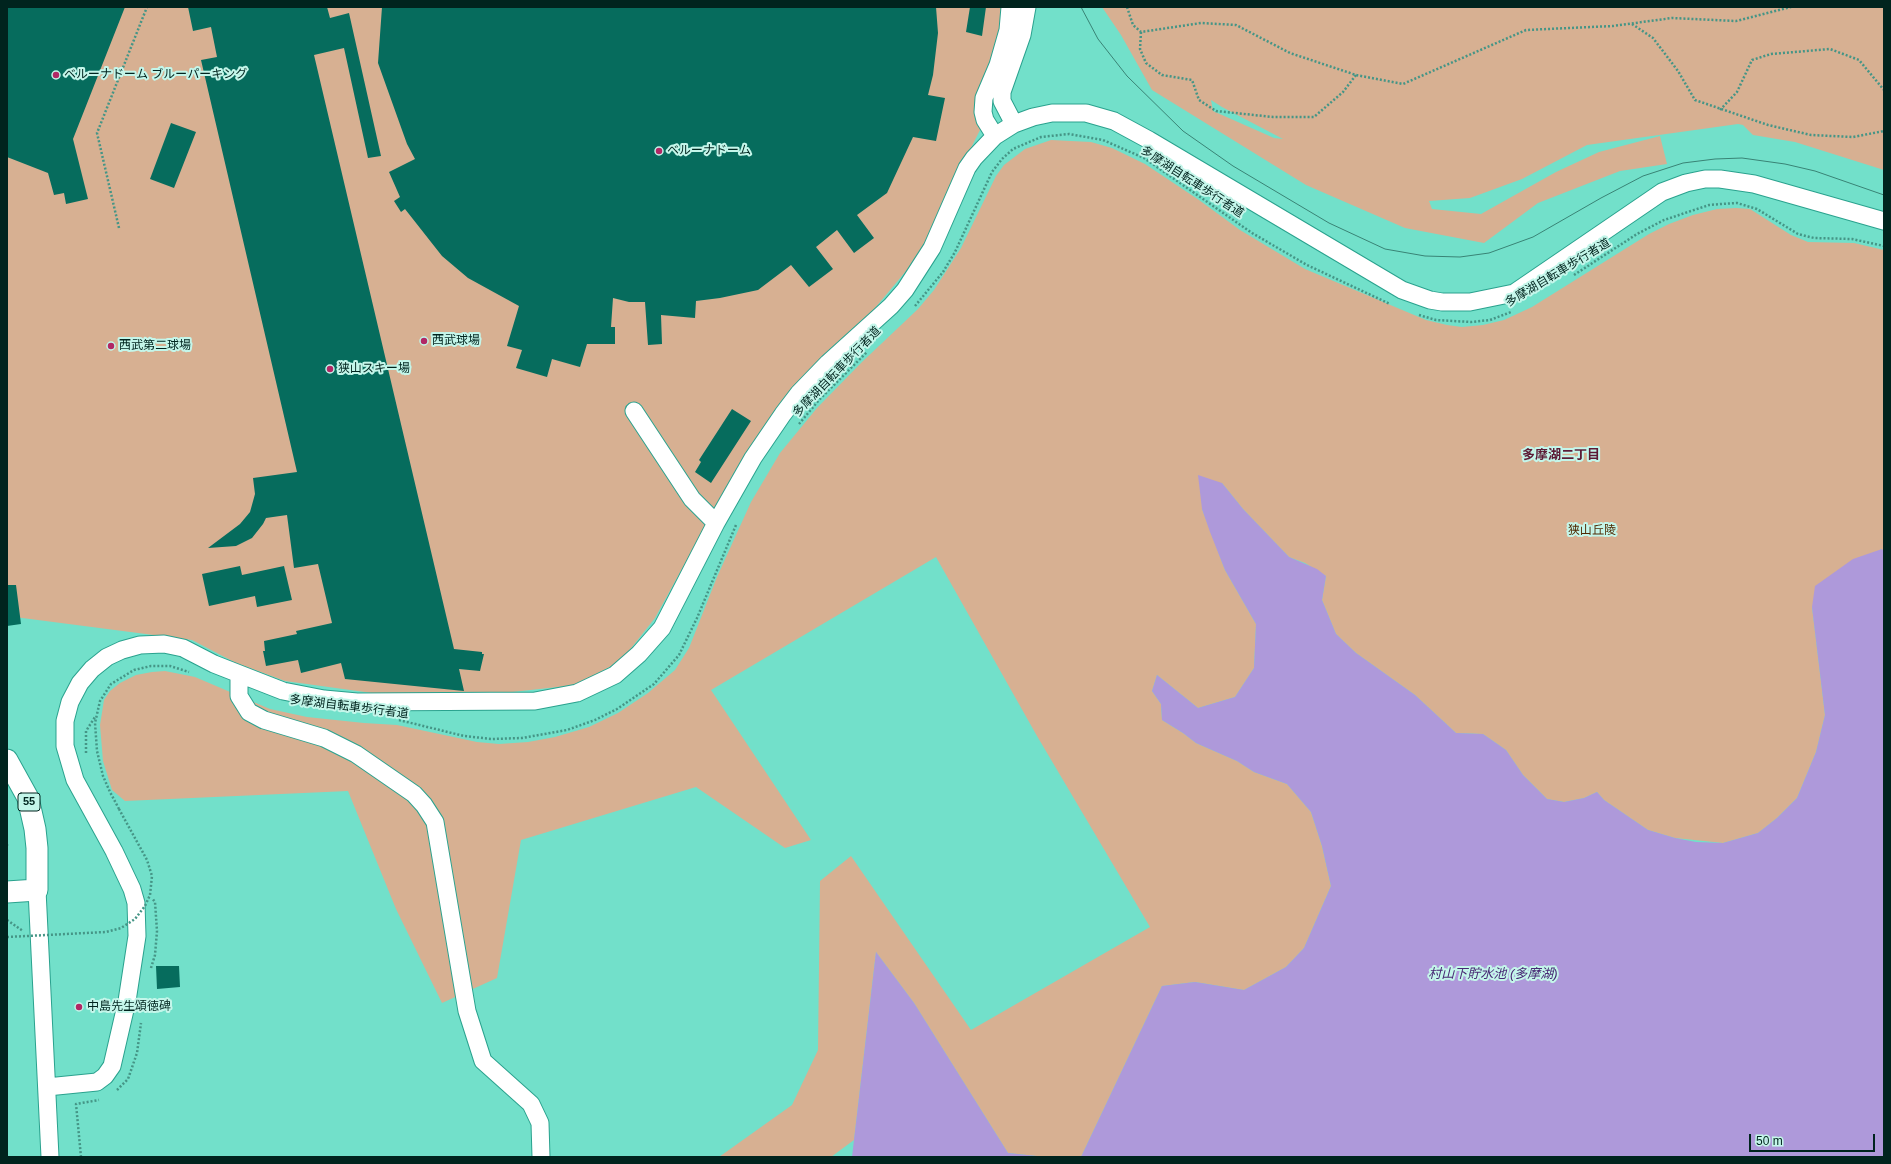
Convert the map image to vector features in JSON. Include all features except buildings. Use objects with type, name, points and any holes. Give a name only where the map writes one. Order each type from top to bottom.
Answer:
[{"type":"main road","name":"55","points":[[7,760],[28,798],[35,829],[37,848],[37,890]]},
{"type":"main road","points":[[7,892],[37,890]]},
{"type":"street","points":[[995,136],[985,120],[983,112],[984,98],[998,65],[1008,30],[1010,7]]},
{"type":"street","points":[[1014,124],[1002,101],[1002,92],[1022,35],[1027,7]]},
{"type":"street","points":[[47,1087],[96,1082],[105,1076],[112,1066],[127,1001],[138,936],[136,903],[132,889],[71,770],[65,746],[64,734],[67,711],[75,692],[85,676],[99,662],[130,647],[164,644],[183,648],[239,675],[268,686],[297,694],[357,702],[516,702],[550,699],[577,693],[615,675],[628,665],[651,642],[670,613],[716,523],[765,439],[800,393],[828,363],[891,306],[905,290],[932,248],[968,168],[974,158],[995,136],[1014,124],[1033,117],[1057,113],[1086,113],[1114,121],[1149,140],[1402,290],[1430,300],[1442,302],[1478,302],[1514,293],[1662,192],[1686,183],[1705,179],[1720,179],[1754,184],[1884,221]]},
{"type":"street","points":[[634,411],[692,499],[716,523]]},
{"type":"street","points":[[239,675],[239,696],[249,712],[264,720],[324,738],[356,754],[414,794],[424,805],[435,822],[466,1011],[483,1061],[531,1104],[540,1123],[541,1157]]},
{"type":"street","points":[[37,890],[50,1157]]},
{"type":"path","points":[[119,228],[97,133],[147,7]]},
{"type":"path","points":[[1127,7],[1134,25],[1141,32],[1140,49],[1146,63],[1162,75],[1192,80],[1199,100],[1216,111],[1273,117],[1314,117],[1343,92],[1356,75]]},
{"type":"path","points":[[1141,32],[1201,22],[1236,25],[1290,53],[1356,75],[1403,84],[1526,30],[1631,23],[1672,18],[1736,21],[1792,7]]},
{"type":"path","points":[[1631,23],[1653,38],[1678,71],[1695,100],[1720,110],[1768,125],[1811,135],[1853,137],[1884,131]]},
{"type":"path","points":[[1720,110],[1737,92],[1752,60],[1771,54],[1830,50],[1860,60],[1884,90]]},
{"type":"path","name":"多摩湖自転車歩行者道","points":[[914,307],[943,272],[992,172],[1002,160],[1013,149],[1041,137],[1069,134],[1103,140],[1144,158],[1252,233],[1300,261],[1395,306]]},
{"type":"path","name":"多摩湖自転車歩行者道","points":[[1573,275],[1637,234],[1664,220],[1696,209],[1721,204],[1737,203],[1756,209],[1798,234],[1814,238],[1852,239],[1884,246]]},
{"type":"path","name":"多摩湖自転車歩行者道","points":[[1417,315],[1436,320],[1471,322],[1490,320],[1513,311]]},
{"type":"path","name":"多摩湖自転車歩行者道","points":[[798,425],[819,400],[873,347]]},
{"type":"path","name":"多摩湖自転車歩行者道","points":[[393,720],[464,736],[492,740],[515,739],[568,730],[595,720],[617,709],[654,684],[679,655],[697,618],[739,519]]},
{"type":"path","points":[[7,937],[106,932],[121,928],[136,919],[145,906],[150,895],[152,882],[151,872],[147,860],[110,792],[100,765],[95,734],[96,716],[104,692],[111,684],[134,670],[151,666],[170,666],[193,673]]},
{"type":"path","points":[[88,760],[86,753],[86,731],[96,716]]},
{"type":"path","points":[[7,920],[24,932]]},
{"type":"path","points":[[76,1104],[81,1157]]},
{"type":"green space","name":"西武球場","points":[[7,7],[1020,7],[995,100],[960,170],[922,252],[870,314],[812,368],[722,496],[655,618],[621,661],[576,685],[494,694],[372,693],[285,681],[236,663],[192,640],[7,616]]},
{"type":"green space","points":[[1102,7],[1884,7],[1884,170],[1795,142],[1753,135],[1743,125],[1738,124],[1587,145],[1522,179],[1470,198],[1429,201],[1432,209],[1481,214],[1556,172],[1599,152],[1660,136],[1667,164],[1620,171],[1538,203],[1484,243],[1405,228],[1306,185],[1152,90],[1121,35]],"holes":[[[1211,100],[1283,139],[1274,138],[1213,111]]]},
{"type":"green space","name":"狭山丘陵","points":[[1051,140],[1091,142],[1112,148],[1145,164],[1199,200],[1240,230],[1305,269],[1426,320],[1462,327],[1483,325],[1504,320],[1532,307],[1649,234],[1669,224],[1693,215],[1717,209],[1750,209],[1791,235],[1808,242],[1854,243],[1884,250],[1884,552],[1881,549],[1812,607],[1825,715],[1816,752],[1797,798],[1777,818],[1758,833],[1723,843],[1675,838],[1648,830],[1604,800],[1597,792],[1584,798],[1564,802],[1547,799],[1523,775],[1506,750],[1483,734],[1456,733],[1415,695],[1356,653],[1336,634],[1322,600],[1326,576],[1305,563],[1289,557],[1243,509],[1222,483],[1202,509],[1225,570],[1256,624],[1254,668],[1235,697],[1198,708],[1157,675],[1152,691],[1161,704],[1162,720],[1196,743],[1237,761],[1254,772],[1287,784],[1311,812],[1322,846],[1331,886],[1304,948],[1286,967],[1244,990],[1195,982],[1162,986],[1081,1157],[1046,1157],[1008,1153],[914,1003],[876,952],[854,1140],[831,1157],[719,1157],[792,1105],[818,1050],[820,881],[851,856],[971,1030],[1150,927],[1037,736],[936,557],[711,690],[811,840],[785,848],[696,787],[521,840],[497,978],[442,1003],[396,909],[348,791],[125,801],[112,790],[103,761],[100,725],[104,700],[110,691],[120,683],[136,675],[152,672],[165,671],[195,677],[270,709],[307,717],[397,725],[477,742],[499,744],[528,742],[555,737],[589,727],[618,713],[648,693],[675,670],[689,648],[717,577],[751,502],[780,453],[817,408],[862,362],[918,309],[934,290],[961,248],[996,176],[1004,165],[1025,149]]},
{"type":"water","name":"村山下貯水池 (多摩湖)","points":[[1198,475],[1222,483],[1243,509],[1289,557],[1317,569],[1326,576],[1322,600],[1336,634],[1356,653],[1415,695],[1456,733],[1483,734],[1506,750],[1523,775],[1547,799],[1564,802],[1584,798],[1597,792],[1604,800],[1648,830],[1675,838],[1696,842],[1723,843],[1758,833],[1777,818],[1797,798],[1816,752],[1825,715],[1812,607],[1815,586],[1853,559],[1882,549],[1884,552],[1884,1157],[1081,1157],[1162,986],[1195,982],[1244,990],[1286,967],[1304,948],[1331,886],[1322,846],[1311,812],[1287,784],[1254,772],[1237,761],[1196,743],[1162,720],[1161,704],[1152,691],[1157,675],[1198,708],[1235,697],[1254,668],[1256,624],[1225,570],[1210,532],[1202,509]]},
{"type":"water","points":[[876,952],[914,1003],[1008,1153],[1046,1157],[852,1157]]},
{"type":"tram line","points":[[1081,7],[1098,39],[1127,76],[1183,131],[1233,166],[1329,223],[1385,249],[1425,256],[1460,257],[1489,253],[1533,237],[1643,176],[1683,163],[1715,159],[1742,158],[1785,164],[1815,171],[1884,195]]},
{"type":"place","name":"ベルーナドーム ブルーパーキング","points":[[56,75]]},
{"type":"place","name":"ベルーナドーム","points":[[659,151]]},
{"type":"place","name":"西武球場","points":[[424,341]]},
{"type":"place","name":"西武第二球場","points":[[111,346]]},
{"type":"place","name":"狭山スキー場","points":[[330,369]]},
{"type":"place","name":"中島先生頌徳碑","points":[[79,1007]]},
{"type":"district","name":"多摩湖二丁目","points":[[1561,455]]}]
